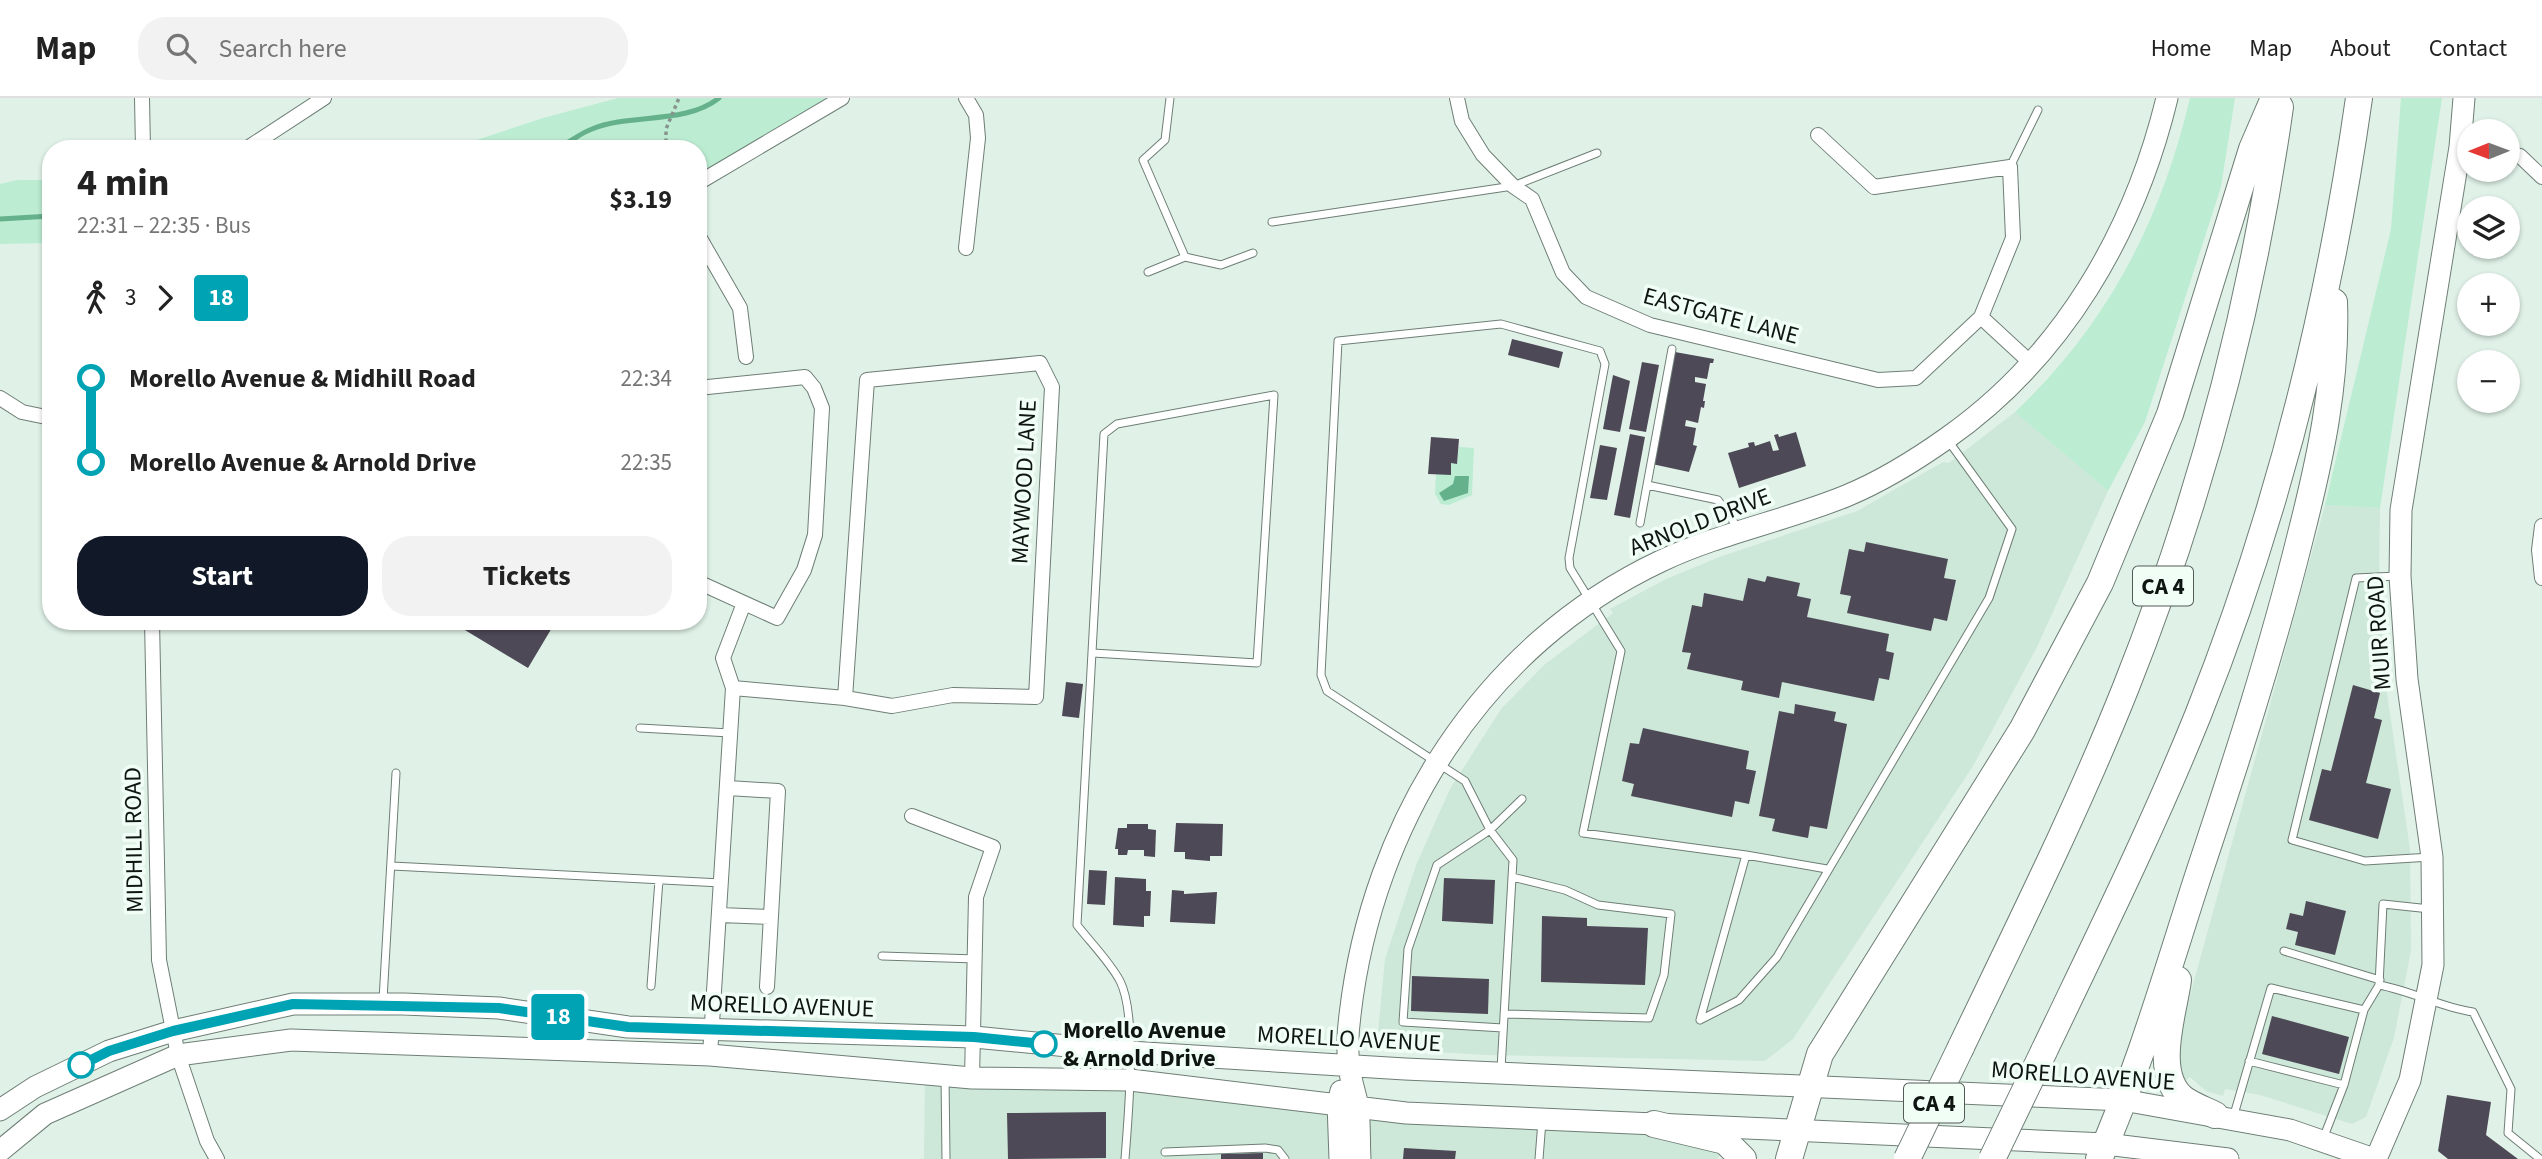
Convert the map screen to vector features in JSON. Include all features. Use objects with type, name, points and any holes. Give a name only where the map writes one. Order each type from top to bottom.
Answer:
[{"type":"highway","points":[[1789,1159],[1820,1054],[2016,741],[2100,583],[2170,414],[2252,149],[2274,98]]},
{"type":"highway","name":"CA 4","points":[[1907,1159],[2092,768],[2169,569],[2232,356],[2267,191],[2281,98]]},
{"type":"highway","points":[[1992,1159],[2153,821],[2228,636],[2282,469],[2333,259],[2359,98]]},
{"type":"highway","points":[[2103,1151],[2180,932],[2278,627],[2309,504],[2333,374],[2333,259]]},
{"type":"highway","points":[[2180,932],[2178,982],[2167,1035],[2171,1080],[2183,1099],[2224,1117]]},
{"type":"highway","points":[[1654,1124],[1725,1141],[1744,1159]]},
{"type":"street","points":[[142,98],[143,140]]},
{"type":"street","points":[[260,140],[324,98]]},
{"type":"street","points":[[707,178],[842,98]]},
{"type":"street","points":[[966,98],[976,115],[978,138],[966,248]]},
{"type":"street","name":"EASTGATE LANE","points":[[1457,98],[1462,121],[1483,155],[1513,186],[1532,199],[1563,273],[1586,297],[1650,325],[1878,380],[1916,378],[1981,317],[2013,238],[2010,167]]},
{"type":"street","name":"ARNOLD DRIVE","points":[[1340,1159],[1348,1105],[1349,1018],[1368,912],[1395,841],[1435,763],[1488,690],[1552,629],[1590,601],[1661,561],[1740,531],[1850,495],[1946,439],[1991,404],[2032,364],[2096,278],[2128,219],[2154,150],[2166,98]]},
{"type":"street","name":"MUIR ROAD","points":[[2464,98],[2464,119]]},
{"type":"street","points":[[1818,135],[1874,187],[2010,167]]},
{"type":"street","points":[[2520,156],[2542,177]]},
{"type":"street","name":"MUIR ROAD","points":[[2375,1159],[2410,1080],[2433,965],[2435,909],[2432,857],[2410,698],[2400,576],[2401,510],[2459,182]]},
{"type":"street","points":[[707,251],[740,308],[746,357]]},
{"type":"street","points":[[1981,317],[2032,364]]},
{"type":"street","name":"MAYWOOD LANE","points":[[733,688],[845,698],[892,706],[953,695],[1036,697],[1052,387],[1040,363],[867,380],[845,698]]},
{"type":"street","points":[[707,387],[805,377],[814,388],[822,408],[815,535],[804,570],[777,618],[707,586]]},
{"type":"street","points":[[0,398],[22,412],[42,416]]},
{"type":"street","points":[[2542,526],[2539,550],[2542,578]]},
{"type":"street","points":[[710,1055],[733,688],[723,658],[744,603]]},
{"type":"street","name":"MIDHILL ROAD","points":[[152,630],[159,960],[178,1055],[207,1142],[217,1159]]},
{"type":"street","points":[[728,788],[778,791],[767,987]]},
{"type":"street","points":[[912,816],[993,848],[976,897],[977,959],[972,1077]]},
{"type":"street","points":[[720,915],[771,917]]},
{"type":"street","name":"MORELLO AVENUE","points":[[0,1110],[35,1087],[109,1051],[173,1031],[293,1004],[383,1004],[499,1008],[628,1027],[974,1037],[1129,1052],[1349,1066],[2123,1100],[2224,1117],[2322,1140],[2375,1159]]},
{"type":"street","points":[[0,1151],[45,1114],[178,1055],[291,1040],[710,1055],[945,1076],[1130,1080],[1406,1113],[1799,1129],[2228,1159]]},
{"type":"street","name":"ARNOLD DRIVE","points":[[1348,1105],[1360,1159]]},
{"type":"lane","points":[[1170,98],[1165,140],[1143,160],[1185,257]]},
{"type":"lane","name":"EASTGATE LANE","points":[[2010,167],[2038,110]]},
{"type":"lane","points":[[1272,222],[1513,186],[1597,153]]},
{"type":"lane","points":[[1149,272],[1185,257],[1221,265],[1253,253]]},
{"type":"lane","points":[[1500,1073],[1513,860],[1490,830],[1465,781],[1327,691],[1321,675],[1338,341],[1501,324],[1600,351],[1605,364],[1569,549],[1570,568],[1621,651],[1583,833],[1827,869]]},
{"type":"lane","points":[[1640,523],[1672,349]]},
{"type":"lane","points":[[1093,653],[1257,663],[1274,395],[1117,424],[1104,434],[1077,925],[1121,983],[1129,1027],[1130,1080],[1125,1159]]},
{"type":"lane","points":[[1746,855],[1700,1020],[1739,1000],[1777,957],[1989,598],[2002,566],[2012,529],[1946,439]]},
{"type":"lane","points":[[1647,485],[1718,500],[1740,531]]},
{"type":"lane","points":[[2400,576],[2356,578],[2292,840],[2365,861],[2432,857]]},
{"type":"lane","points":[[640,728],[731,733]]},
{"type":"lane","points":[[383,1004],[396,773]]},
{"type":"lane","points":[[1503,1028],[1403,1022],[1408,949],[1437,865],[1490,830],[1522,799]]},
{"type":"lane","points":[[391,866],[722,883]]},
{"type":"lane","points":[[1504,1014],[1649,1017],[1664,975],[1671,914],[1598,905],[1566,890],[1512,877]]},
{"type":"lane","points":[[651,986],[659,880]]},
{"type":"lane","points":[[2322,1140],[2344,1085],[2364,1010],[2379,983],[2383,904],[2435,909]]},
{"type":"lane","points":[[2284,951],[2407,990],[2448,1009],[2473,1012],[2511,1089],[2508,1133],[2540,1159]]},
{"type":"lane","points":[[882,956],[977,959]]},
{"type":"lane","points":[[2224,1117],[2249,1061],[2270,988],[2364,1010]]},
{"type":"lane","points":[[2249,1061],[2344,1085]]},
{"type":"lane","points":[[945,1076],[946,1159]]},
{"type":"lane","points":[[1539,1159],[1542,1119]]},
{"type":"lane","points":[[1165,1152],[1265,1148],[1278,1150],[1285,1159]]},
{"type":"path","points":[[667,140],[669,120],[679,98]]},
{"type":"shaded area","points":[[618,98],[842,98],[707,178],[707,140],[476,140],[543,118]]},
{"type":"shaded area","points":[[2190,98],[2235,98],[2221,187],[2145,422],[2108,491],[2015,412],[2048,379],[2077,344],[2126,268],[2163,187]]},
{"type":"shaded area","points":[[2401,98],[2442,98],[2380,508],[2325,505],[2391,229]]},
{"type":"shaded area","points":[[17,180],[42,180],[42,243],[0,244],[0,184]]},
{"type":"shaded area","points":[[2015,412],[2108,491],[2037,647],[1973,766],[1793,1039],[1765,1061],[1487,1055],[1386,1049],[1378,1032],[1385,959],[1416,865],[1450,789],[1501,709],[1544,665],[1613,613],[1610,609],[1666,579],[1722,556],[1857,511],[1943,462],[1949,463]]},
{"type":"shaded area","points":[[1459,447],[1474,448],[1472,495],[1449,505],[1441,504],[1435,494],[1436,474],[1451,475],[1451,463],[1457,463]]},
{"type":"shaded area","points":[[1455,476],[1469,476],[1468,493],[1444,501],[1439,493],[1453,484]]},
{"type":"shaded area","points":[[2325,505],[2380,508],[2379,590],[2385,680],[2410,849],[2411,950],[2394,1038],[2366,1117],[2352,1124],[2260,1095],[2225,1089],[2223,1096],[2206,1091],[2190,1077],[2185,1081],[2177,1069],[2178,1039]]},
{"type":"shaded area","points":[[925,1074],[1338,1103],[1340,1159],[924,1159]]},
{"type":"shaded area","points":[[1358,1106],[1654,1124],[1725,1141],[1718,1159],[1360,1159]]},
{"type":"building","points":[[1512,339],[1563,352],[1559,368],[1508,355]]},
{"type":"building","points":[[1675,352],[1714,359],[1713,363],[1710,363],[1707,379],[1695,377],[1695,382],[1706,384],[1705,401],[1698,423],[1686,420],[1685,426],[1696,428],[1693,445],[1697,446],[1689,472],[1652,464]]},
{"type":"building","points":[[1642,362],[1659,365],[1646,432],[1629,429]]},
{"type":"building","points":[[1613,375],[1630,381],[1620,432],[1603,429]]},
{"type":"building","points":[[1796,432],[1806,466],[1739,488],[1728,453],[1749,447],[1748,443],[1754,442],[1755,446],[1770,441],[1773,451],[1779,450],[1774,435],[1778,434],[1779,437]]},
{"type":"building","points":[[1630,434],[1645,437],[1630,518],[1614,515]]},
{"type":"building","points":[[1431,437],[1459,439],[1457,464],[1451,463],[1451,475],[1428,474]]},
{"type":"building","points":[[1600,445],[1617,448],[1607,500],[1590,498]]},
{"type":"building","points":[[1866,542],[1948,559],[1944,578],[1956,580],[1947,621],[1934,618],[1931,631],[1847,613],[1851,596],[1840,594],[1849,549],[1864,552]]},
{"type":"building","points":[[1767,576],[1800,583],[1797,596],[1811,599],[1807,617],[1889,634],[1886,651],[1894,653],[1889,680],[1879,678],[1874,701],[1782,682],[1779,698],[1741,690],[1743,681],[1687,669],[1691,653],[1682,652],[1692,605],[1702,607],[1704,593],[1743,601],[1748,578],[1765,582]]},
{"type":"building","points":[[465,630],[551,630],[528,668]]},
{"type":"building","points":[[1066,682],[1083,684],[1079,718],[1062,716]]},
{"type":"building","points":[[2353,685],[2380,693],[2374,718],[2382,720],[2366,783],[2391,789],[2378,839],[2309,820],[2322,769],[2331,771]]},
{"type":"building","points":[[1795,704],[1836,712],[1834,721],[1847,724],[1827,829],[1810,826],[1808,838],[1772,831],[1775,819],[1759,816],[1779,711],[1794,714]]},
{"type":"building","points":[[1643,728],[1749,751],[1746,769],[1756,771],[1749,804],[1735,801],[1732,817],[1631,796],[1634,784],[1622,781],[1630,743],[1639,744]]},
{"type":"building","points":[[1176,823],[1223,824],[1222,856],[1210,856],[1210,861],[1185,859],[1185,852],[1174,852]]},
{"type":"building","points":[[1127,824],[1148,824],[1148,829],[1156,830],[1155,857],[1144,856],[1144,850],[1128,850],[1127,855],[1118,855],[1118,849],[1115,849],[1118,828],[1127,828]]},
{"type":"building","points":[[1089,870],[1107,871],[1105,905],[1087,904]]},
{"type":"building","points":[[1115,877],[1146,879],[1146,891],[1151,891],[1150,916],[1144,916],[1144,927],[1113,925]]},
{"type":"building","points":[[1444,878],[1495,880],[1493,924],[1442,921]]},
{"type":"building","points":[[1172,890],[1184,891],[1184,894],[1217,892],[1215,924],[1170,922]]},
{"type":"building","points":[[2306,901],[2346,911],[2335,955],[2295,945],[2298,932],[2286,929],[2290,913],[2303,916]]},
{"type":"building","points":[[1542,916],[1587,918],[1587,926],[1648,928],[1645,985],[1541,982]]},
{"type":"building","points":[[1412,976],[1489,979],[1488,1014],[1411,1011]]},
{"type":"building","points":[[2272,1016],[2349,1037],[2339,1074],[2262,1054]]},
{"type":"building","points":[[2447,1095],[2491,1102],[2486,1135],[2518,1159],[2448,1159],[2438,1151]]},
{"type":"building","points":[[1106,1112],[1106,1158],[1008,1159],[1007,1113]]},
{"type":"building","points":[[1404,1148],[1456,1151],[1455,1159],[1403,1159]]},
{"type":"building","points":[[1263,1153],[1263,1159],[1221,1159],[1221,1154]]},
{"type":"waterway","points":[[572,140],[607,124],[690,112],[719,98]]},
{"type":"waterway","points":[[0,219],[42,217]]},
{"type":"bus line","name":"18","points":[[81,1065],[109,1051],[173,1031],[293,1004],[404,1004],[499,1008],[628,1027],[974,1037],[1044,1044]]},
{"type":"place","name":"Morello Avenue & Arnold Drive","points":[[1044,1044]]}]
